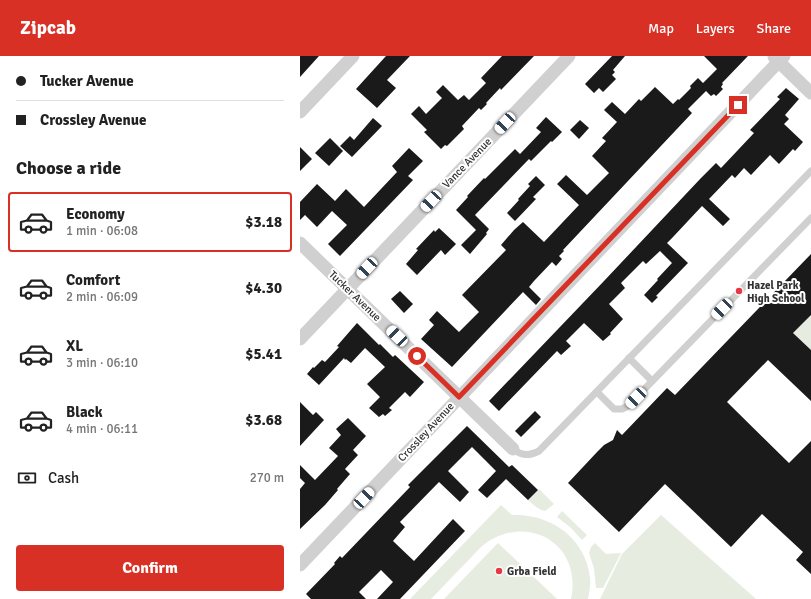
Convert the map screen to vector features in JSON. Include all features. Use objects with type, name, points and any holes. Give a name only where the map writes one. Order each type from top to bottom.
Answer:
[{"type":"street","points":[[300,112],[353,56]]},
{"type":"street","name":"Vance Avenue","points":[[300,339],[569,56]]},
{"type":"street","points":[[779,58],[811,93]]},
{"type":"street","name":"Crossley Avenue","points":[[300,565],[779,58]]},
{"type":"street","name":"Tucker Avenue","points":[[300,243],[513,449]]},
{"type":"lane","points":[[513,449],[524,455],[532,455],[539,451],[811,171]]},
{"type":"lane","points":[[597,392],[614,409],[622,409],[628,406],[811,218]]},
{"type":"lane","points":[[629,358],[652,381]]},
{"type":"shaded area","points":[[811,315],[811,350],[793,333]]},
{"type":"shaded area","points":[[539,489],[554,504],[545,511],[538,508],[528,500]]},
{"type":"shaded area","points":[[501,505],[512,515],[526,515],[540,518],[564,531],[574,540],[587,564],[590,580],[588,599],[571,599],[572,579],[568,562],[560,548],[548,538],[533,533],[516,532],[499,536],[482,546],[431,599],[410,599]]},
{"type":"shaded area","points":[[562,511],[587,535],[582,540],[570,527],[557,517]]},
{"type":"shaded area","points":[[661,515],[756,599],[600,599],[622,554]]},
{"type":"shaded area","name":"Grba Field","points":[[498,543],[557,599],[444,599]]},
{"type":"shaded area","points":[[595,543],[606,554],[621,553],[603,588],[596,588],[594,568],[589,553],[591,547]]},
{"type":"building","points":[[300,56],[319,56],[300,77]]},
{"type":"building","points":[[386,56],[410,56],[387,80],[396,88],[377,108],[356,89]]},
{"type":"building","points":[[502,56],[534,56],[501,90],[500,88],[481,110],[479,108],[462,126],[464,129],[447,146],[445,145],[441,149],[424,132],[427,130],[411,114],[419,106],[426,114],[442,98],[436,92],[443,85],[458,100],[464,95],[469,100],[486,83],[481,78]]},
{"type":"building","points":[[612,56],[625,56],[613,70],[615,72],[612,75],[616,79],[603,92],[599,88],[594,93],[585,84]]},
{"type":"building","points":[[704,56],[748,56],[722,83],[723,84],[721,87],[723,89],[716,96],[714,94],[711,96],[706,91],[688,109],[692,113],[563,250],[564,251],[559,256],[562,259],[556,266],[552,262],[534,281],[529,287],[541,299],[536,305],[523,292],[452,367],[421,339],[434,325],[429,320],[437,311],[459,332],[479,312],[462,295],[506,250],[501,245],[514,230],[523,222],[544,242],[579,205],[557,184],[566,175],[587,195],[609,173],[592,156],[606,141],[602,138],[617,122],[604,110],[612,102],[625,114],[639,99],[641,101],[655,87],[673,104],[691,88],[690,86],[698,78],[703,83],[717,69]]},
{"type":"building","points":[[786,88],[799,99],[785,115],[789,119],[784,124],[803,142],[795,151],[793,149],[779,164],[770,155],[751,175],[744,168],[735,178],[732,175],[709,199],[730,219],[723,226],[702,206],[667,243],[688,263],[656,296],[658,297],[652,303],[644,295],[672,263],[660,251],[646,264],[643,261],[621,283],[625,288],[609,304],[623,319],[610,333],[611,334],[603,341],[584,323],[566,341],[571,346],[561,355],[557,351],[499,411],[489,401],[701,178],[716,163],[721,168],[754,133],[750,130],[780,99],[777,97]]},
{"type":"building","points":[[546,117],[562,132],[531,161],[529,159],[475,215],[489,229],[486,233],[487,234],[470,254],[461,245],[476,230],[456,210],[484,178],[485,179],[515,149],[520,154],[541,132],[536,128]]},
{"type":"building","points":[[373,118],[382,126],[352,157],[340,146],[350,136],[354,140]]},
{"type":"building","points":[[580,120],[589,128],[579,139],[570,130]]},
{"type":"building","points":[[330,138],[343,151],[329,166],[315,153]]},
{"type":"building","points":[[300,147],[312,159],[300,171]]},
{"type":"building","points":[[409,148],[423,161],[408,176],[413,180],[340,256],[328,244],[347,225],[332,211],[317,227],[305,215],[300,220],[300,202],[317,184],[335,201],[346,189],[364,207],[397,172],[392,166]]},
{"type":"building","points":[[536,176],[545,185],[533,197],[536,199],[515,221],[507,213],[530,186],[528,184]]},
{"type":"building","points":[[439,228],[456,244],[445,255],[441,250],[417,275],[406,264],[418,250],[416,249],[434,230],[435,232]]},
{"type":"building","points":[[811,254],[811,315],[793,333],[811,350],[811,401],[768,360],[727,402],[789,463],[811,441],[811,574],[796,560],[803,552],[762,514],[731,547],[665,484],[619,532],[568,483],[604,445],[613,440],[617,430],[622,435],[667,388],[675,395]]},
{"type":"building","points":[[400,291],[413,304],[404,313],[391,299]]},
{"type":"building","points":[[357,323],[379,345],[380,344],[393,357],[395,355],[424,382],[410,397],[405,392],[389,408],[392,410],[385,416],[383,414],[379,417],[369,408],[380,397],[367,384],[385,367],[365,348],[351,363],[344,358],[319,385],[307,374],[322,360],[325,362],[339,347],[337,346]]},
{"type":"building","points":[[300,402],[313,415],[316,412],[324,420],[300,446]]},
{"type":"building","points":[[535,411],[541,417],[521,437],[515,431]]},
{"type":"building","points":[[348,418],[366,436],[353,450],[358,455],[345,469],[350,474],[325,505],[300,529],[300,489],[305,483],[300,478],[300,465],[315,480],[338,456],[329,448],[341,435],[336,429]]},
{"type":"building","points":[[467,426],[509,467],[512,465],[538,490],[528,500],[506,479],[487,498],[478,490],[496,471],[472,447],[448,471],[469,492],[460,502],[439,482],[400,522],[405,527],[393,541],[414,561],[453,519],[465,531],[400,599],[377,599],[393,582],[381,570],[359,592],[366,599],[311,599],[306,594],[335,564],[334,563],[340,556],[342,558],[410,487],[408,485]]},
{"type":"place","name":"Hazel Park High School","points":[[739,291]]},
{"type":"place","name":"Grba Field","points":[[499,571]]},
{"type":"route","points":[[417,356],[459,397],[738,105]]}]
